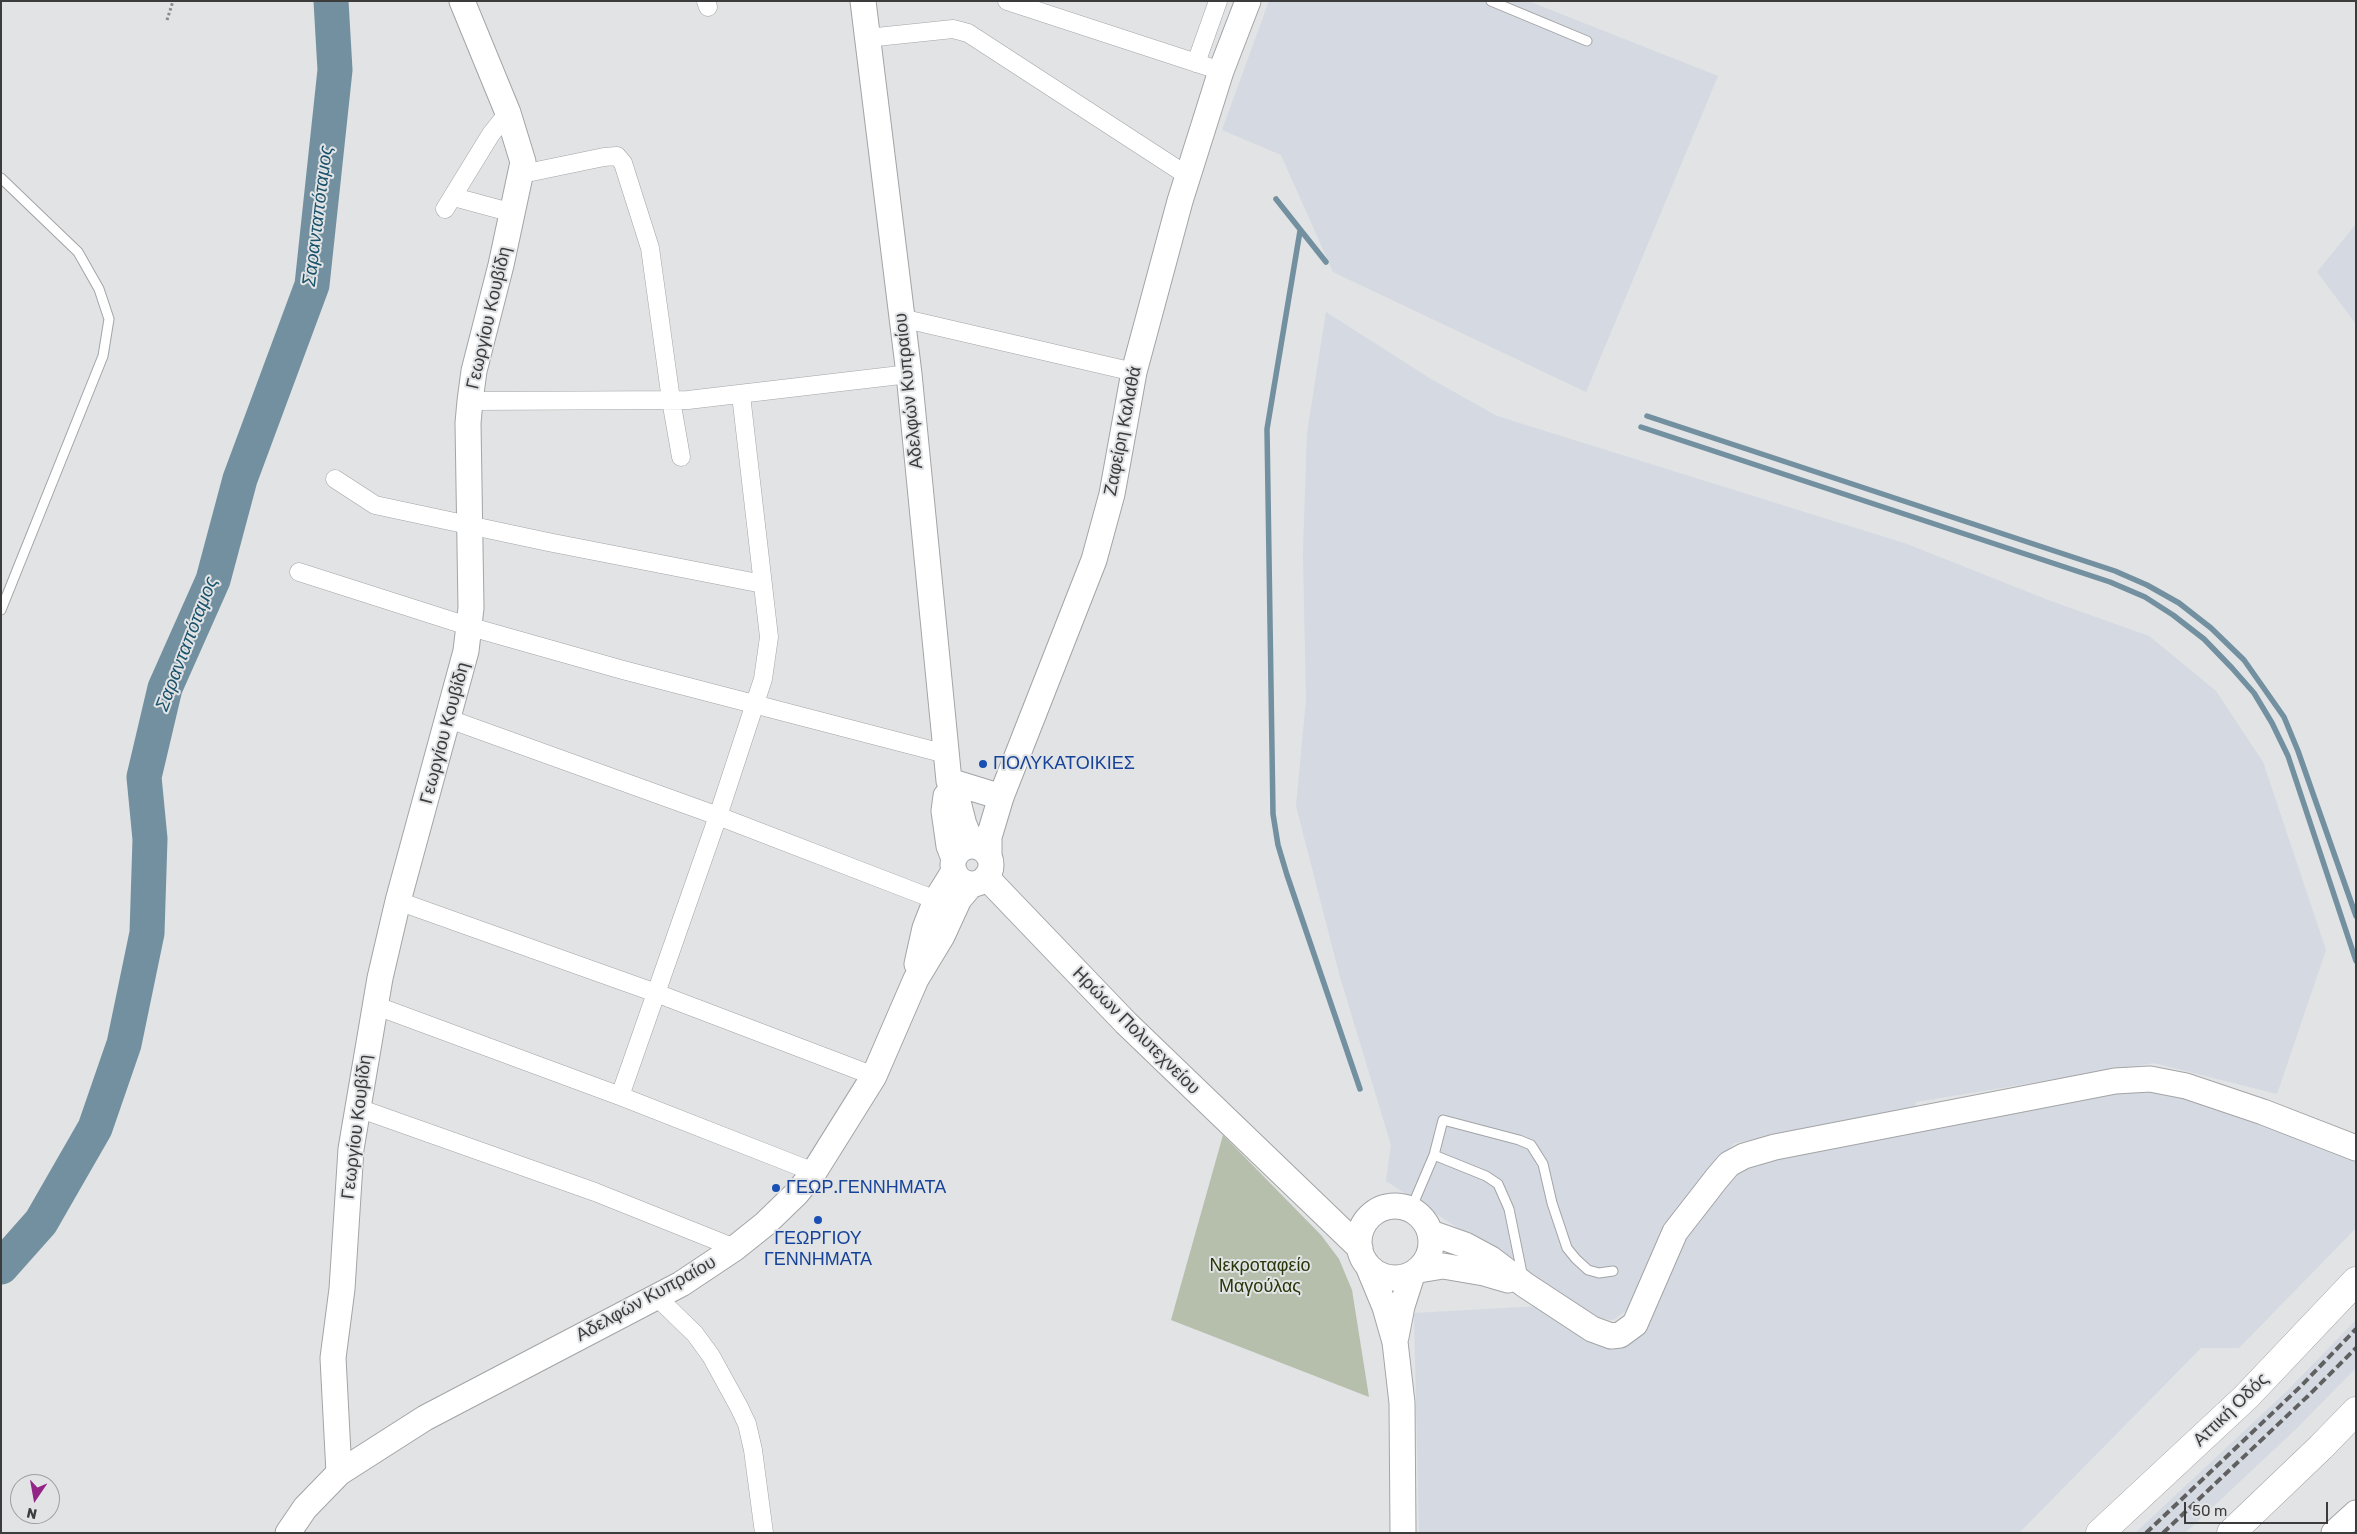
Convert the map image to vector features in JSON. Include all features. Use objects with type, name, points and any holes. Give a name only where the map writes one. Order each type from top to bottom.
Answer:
[{"type":"highway","name":"Αττική Οδός","points":[[2100,1533],[2246,1397],[2356,1281]]},
{"type":"highway","points":[[2231,1533],[2356,1411]]},
{"type":"street","name":"Γεωργίου Κουβίδη","points":[[339,1473],[333,1358],[342,1288],[351,1149],[374,1005],[398,901],[449,719],[470,627],[471,526],[468,423],[470,401],[474,371],[522,174],[523,162],[508,113],[462,1]]},
{"type":"street","name":"Αδελφών Κυπραίου","points":[[288,1533],[305,1508],[339,1473],[425,1418],[657,1297],[735,1248],[772,1218],[797,1193],[814,1172],[874,1076],[916,979],[942,936],[959,899],[971,865],[958,798],[949,782],[909,374],[864,1]]},
{"type":"street","points":[[1007,1],[1221,71]]},
{"type":"street","points":[[1196,63],[1218,1]]},
{"type":"street","name":"Ζαφείρη Καλαθά","points":[[971,865],[989,836],[1001,797],[1094,560],[1112,494],[1134,372],[1188,176],[1221,71],[1248,1]]},
{"type":"street","points":[[867,38],[953,29],[968,33],[1188,176]]},
{"type":"street","points":[[508,113],[490,134],[450,203],[513,213]]},
{"type":"street","points":[[522,174],[604,157],[617,156],[623,163],[650,248],[671,400],[682,457]]},
{"type":"street","points":[[901,318],[1134,372]]},
{"type":"street","points":[[470,401],[671,400],[741,395],[909,374]]},
{"type":"street","points":[[620,1096],[718,816],[763,679],[769,637],[741,395]]},
{"type":"street","points":[[335,479],[375,505],[762,584]]},
{"type":"street","points":[[299,572],[470,627],[946,754]]},
{"type":"street","points":[[449,719],[718,816],[936,900]]},
{"type":"street","points":[[949,782],[1001,797]]},
{"type":"street","name":"Αδελφών Κυπραίου","points":[[916,979],[920,945],[936,900],[971,865]]},
{"type":"street","name":"Ηρώων Πολυτεχνείου","points":[[971,865],[1126,1023],[1290,1181],[1364,1257],[1385,1307],[1395,1342],[1402,1403],[1403,1533]]},
{"type":"street","points":[[398,901],[656,993],[874,1076]]},
{"type":"street","points":[[374,1005],[620,1096],[814,1172]]},
{"type":"street","points":[[1431,1233],[1465,1245],[1491,1259],[1525,1285],[1592,1329],[1611,1336],[1620,1335],[1634,1324],[1669,1243],[1682,1222],[1730,1164],[1744,1156],[1774,1147],[2115,1081],[2150,1079],[2186,1086],[2263,1112],[2356,1148]]},
{"type":"street","points":[[358,1108],[595,1192],[735,1248]]},
{"type":"street","name":"Ηρώων Πολυτεχνείου","points":[[1290,1181],[1327,1209],[1351,1215],[1373,1213]]},
{"type":"street","points":[[1415,1272],[1427,1260],[1432,1247],[1431,1233],[1424,1219],[1411,1209],[1392,1206],[1373,1213],[1361,1229],[1364,1257],[1375,1272],[1393,1278],[1443,1266],[1484,1273],[1525,1285]]},
{"type":"street","name":"Ηρώων Πολυτεχνείου","points":[[1395,1342],[1402,1306],[1415,1272]]},
{"type":"street","points":[[657,1297],[695,1334],[711,1356],[747,1424],[753,1450],[764,1533]]},
{"type":"street","points":[[2334,1533],[2356,1513]]},
{"type":"lane","points":[[1491,1],[1587,41]]},
{"type":"lane","points":[[1,178],[78,252],[99,289],[109,319],[103,356],[1,610]]},
{"type":"lane","points":[[1,590],[11,583]]},
{"type":"lane","points":[[1411,1209],[1434,1155],[1443,1120],[1519,1140],[1531,1145],[1543,1164],[1552,1203],[1567,1248],[1576,1260],[1588,1270],[1599,1273],[1614,1271]]},
{"type":"lane","points":[[1434,1155],[1486,1176],[1498,1184],[1506,1197],[1525,1285]]},
{"type":"path","points":[[167,20],[173,1]]},
{"type":"shaded area","points":[[1269,1],[1528,1],[1718,76],[1586,392],[1333,272],[1281,155],[1222,130]]},
{"type":"shaded area","points":[[2356,224],[2356,324],[2317,272]]},
{"type":"shaded area","points":[[1326,312],[1431,379],[1497,416],[1907,544],[2048,600],[2149,636],[2216,691],[2263,762],[2326,950],[2277,1094],[2154,1063],[1916,1102],[1913,1113],[1734,1143],[1669,1220],[1630,1308],[1613,1320],[1595,1318],[1386,1181],[1391,1145],[1340,977],[1296,806],[1306,700],[1303,552],[1307,433]]},
{"type":"shaded area","points":[[2141,1088],[2183,1091],[2356,1157],[2356,1228],[2239,1348],[2201,1348],[2019,1533],[1419,1533],[1414,1313],[1540,1306],[1611,1346],[1632,1343],[1644,1329],[1678,1248],[1725,1182],[1753,1164],[1791,1151]]},
{"type":"shaded area","points":[[2356,1320],[2356,1368],[2296,1429],[2185,1533],[2135,1533],[2287,1391]]},
{"type":"green space","name":"Νεκροταφείο Μαγούλας","points":[[1223,1135],[1321,1235],[1339,1259],[1352,1290],[1369,1397],[1171,1320]]},
{"type":"waterway","name":"Σαρανταπόταμος","points":[[1,1267],[41,1222],[95,1128],[124,1044],[147,933],[150,839],[144,777],[165,688],[213,580],[240,479],[312,285],[335,70],[331,1]]},
{"type":"waterway","points":[[1276,199],[1326,262]]},
{"type":"waterway","points":[[1300,231],[1267,429],[1273,814],[1278,845],[1287,875],[1360,1089]]},
{"type":"waterway","points":[[1647,416],[2115,571],[2147,585],[2179,603],[2211,628],[2244,660],[2284,717],[2298,751],[2356,916]]},
{"type":"waterway","points":[[1641,427],[2110,582],[2145,597],[2173,615],[2204,639],[2232,668],[2254,693],[2272,723],[2288,756],[2356,961]]},
{"type":"railway","points":[[2146,1533],[2300,1387],[2356,1329]]},
{"type":"railway","points":[[2163,1533],[2356,1348]]},
{"type":"place","name":"ΠΟΛΥΚΑΤΟΙΚΙΕΣ","points":[[983,764]]},
{"type":"place","name":"ΓΕΩΡ.ΓΕΝΝΗΜΑΤΑ","points":[[776,1188]]},
{"type":"place","name":"ΓΕΩΡΓΙΟΥ ΓΕΝΝΗΜΑΤΑ","points":[[818,1220]]}]
